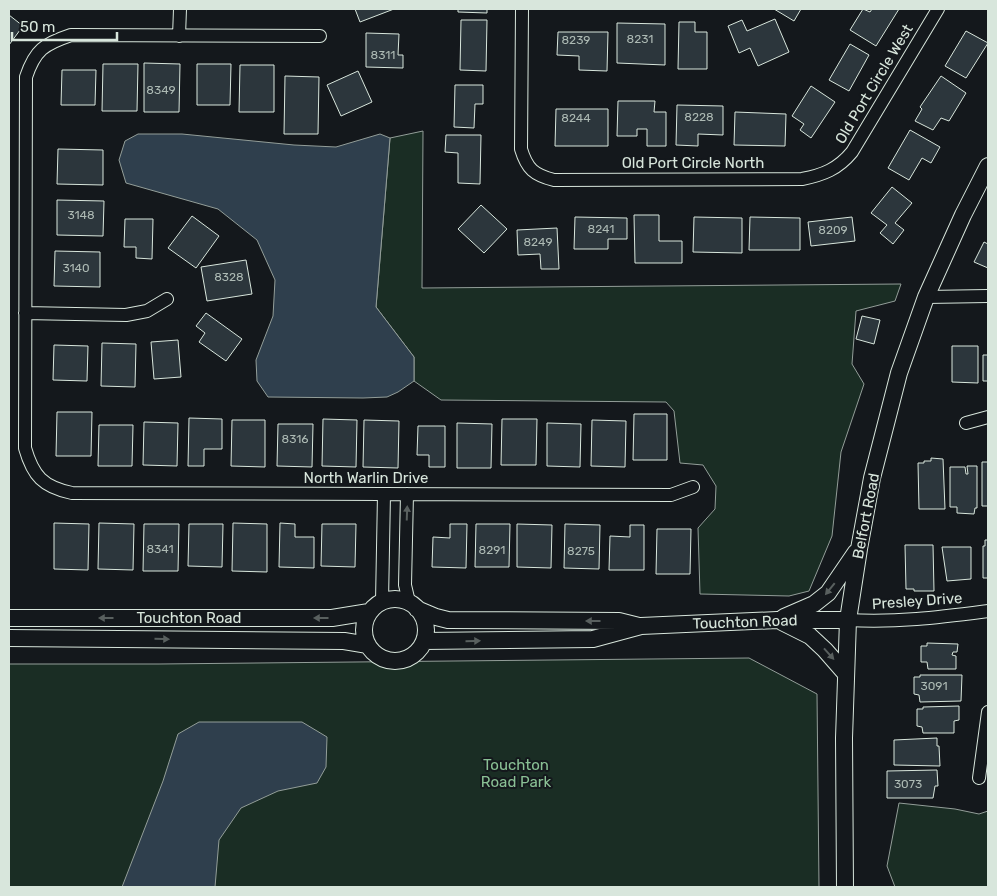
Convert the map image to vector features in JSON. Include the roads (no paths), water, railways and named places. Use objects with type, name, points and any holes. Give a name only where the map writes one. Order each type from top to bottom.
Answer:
[{"type":"street","points":[[179,36],[180,9]]},
{"type":"street","name":"Old Port Circle North","points":[[522,9],[521,149],[525,162],[532,171],[542,177],[554,180],[802,179],[831,171]]},
{"type":"street","name":"Old Port Circle West","points":[[831,171],[843,163],[852,152],[938,9]]},
{"type":"street","points":[[167,299],[147,311],[126,315],[25,313],[26,77],[31,61],[43,47],[71,35],[320,36]]},
{"type":"street","name":"Belfort Road","points":[[845,887],[844,738],[848,620],[858,549],[872,478],[899,373],[926,297],[963,215],[988,166]]},
{"type":"street","points":[[926,297],[988,296]]},
{"type":"street","name":"North Warlin Drive","points":[[25,313],[25,448],[30,466],[40,479],[56,490],[72,493],[670,495],[693,487]]},
{"type":"street","points":[[966,424],[988,417]]},
{"type":"street","points":[[368,645],[364,634],[365,623],[375,607],[382,549],[384,494]]},
{"type":"street","points":[[407,494],[406,585],[413,605],[423,616],[426,624],[424,642]]},
{"type":"street","points":[[382,549],[406,549]]},
{"type":"street","points":[[777,620],[814,604],[828,593],[858,549]]},
{"type":"street","name":"Touchton Road","points":[[9,618],[332,618],[375,607],[395,599],[413,605],[436,617],[448,620],[619,621],[641,626]]},
{"type":"street","name":"Presley Drive","points":[[848,620],[877,622],[927,619],[988,611]]},
{"type":"street","points":[[777,620],[810,636],[826,650],[846,674]]},
{"type":"street","name":"Touchton Road","points":[[9,638],[344,641],[368,645],[376,654],[386,660],[397,661],[408,658],[418,651],[424,642],[593,639],[641,626],[777,620],[848,620]]},
{"type":"street","points":[[979,778],[988,712]]},
{"type":"water","points":[[138,134],[182,134],[294,145],[336,147],[380,134],[390,138],[376,307],[414,357],[414,381],[387,397],[268,397],[257,381],[256,360],[273,316],[275,280],[257,240],[218,209],[126,183],[119,160],[125,141]]},
{"type":"water","points":[[199,722],[302,722],[327,737],[326,767],[317,783],[278,791],[241,808],[219,840],[215,887],[122,887],[163,781],[178,734]]},
{"type":"park label","name":"Touchton Road Park","points":[[516,774]]}]
